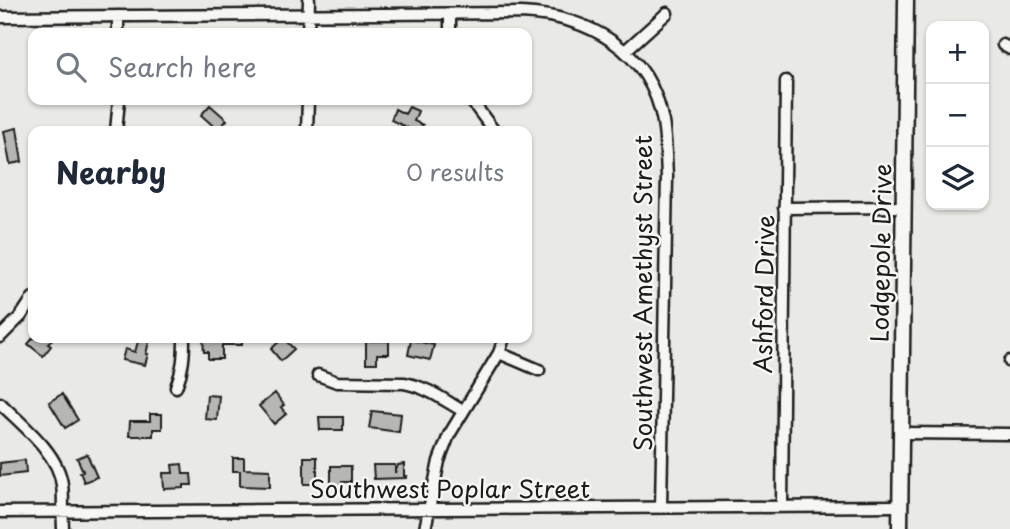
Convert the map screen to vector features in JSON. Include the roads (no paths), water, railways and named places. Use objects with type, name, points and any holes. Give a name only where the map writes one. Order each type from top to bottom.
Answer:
[{"type":"street","points":[[308,28],[309,0]]},
{"type":"street","name":"Lodgepole Drive","points":[[900,529],[906,0]]},
{"type":"street","name":"Southwest Amethyst Street","points":[[0,17],[521,13],[557,16],[595,30],[625,51],[649,83],[658,102],[666,141],[661,508]]},
{"type":"street","points":[[625,51],[667,13]]},
{"type":"street","points":[[450,14],[450,28]]},
{"type":"street","points":[[118,16],[118,28]]},
{"type":"street","name":"Ashford Drive","points":[[782,508],[786,81]]},
{"type":"street","points":[[116,126],[119,105]]},
{"type":"street","points":[[307,126],[308,105]]},
{"type":"street","points":[[475,105],[490,126]]},
{"type":"street","points":[[785,208],[903,207]]},
{"type":"street","points":[[0,337],[28,306]]},
{"type":"street","points":[[176,387],[184,360],[184,343]]},
{"type":"street","points":[[425,529],[439,461],[449,435],[502,343]]},
{"type":"street","points":[[499,352],[538,370]]},
{"type":"street","points":[[318,375],[337,382],[414,385],[463,411]]},
{"type":"street","points":[[0,402],[54,460],[62,484],[63,529]]},
{"type":"street","points":[[901,433],[1010,434]]},
{"type":"street","name":"Southwest Poplar Street","points":[[0,512],[900,506]]}]
